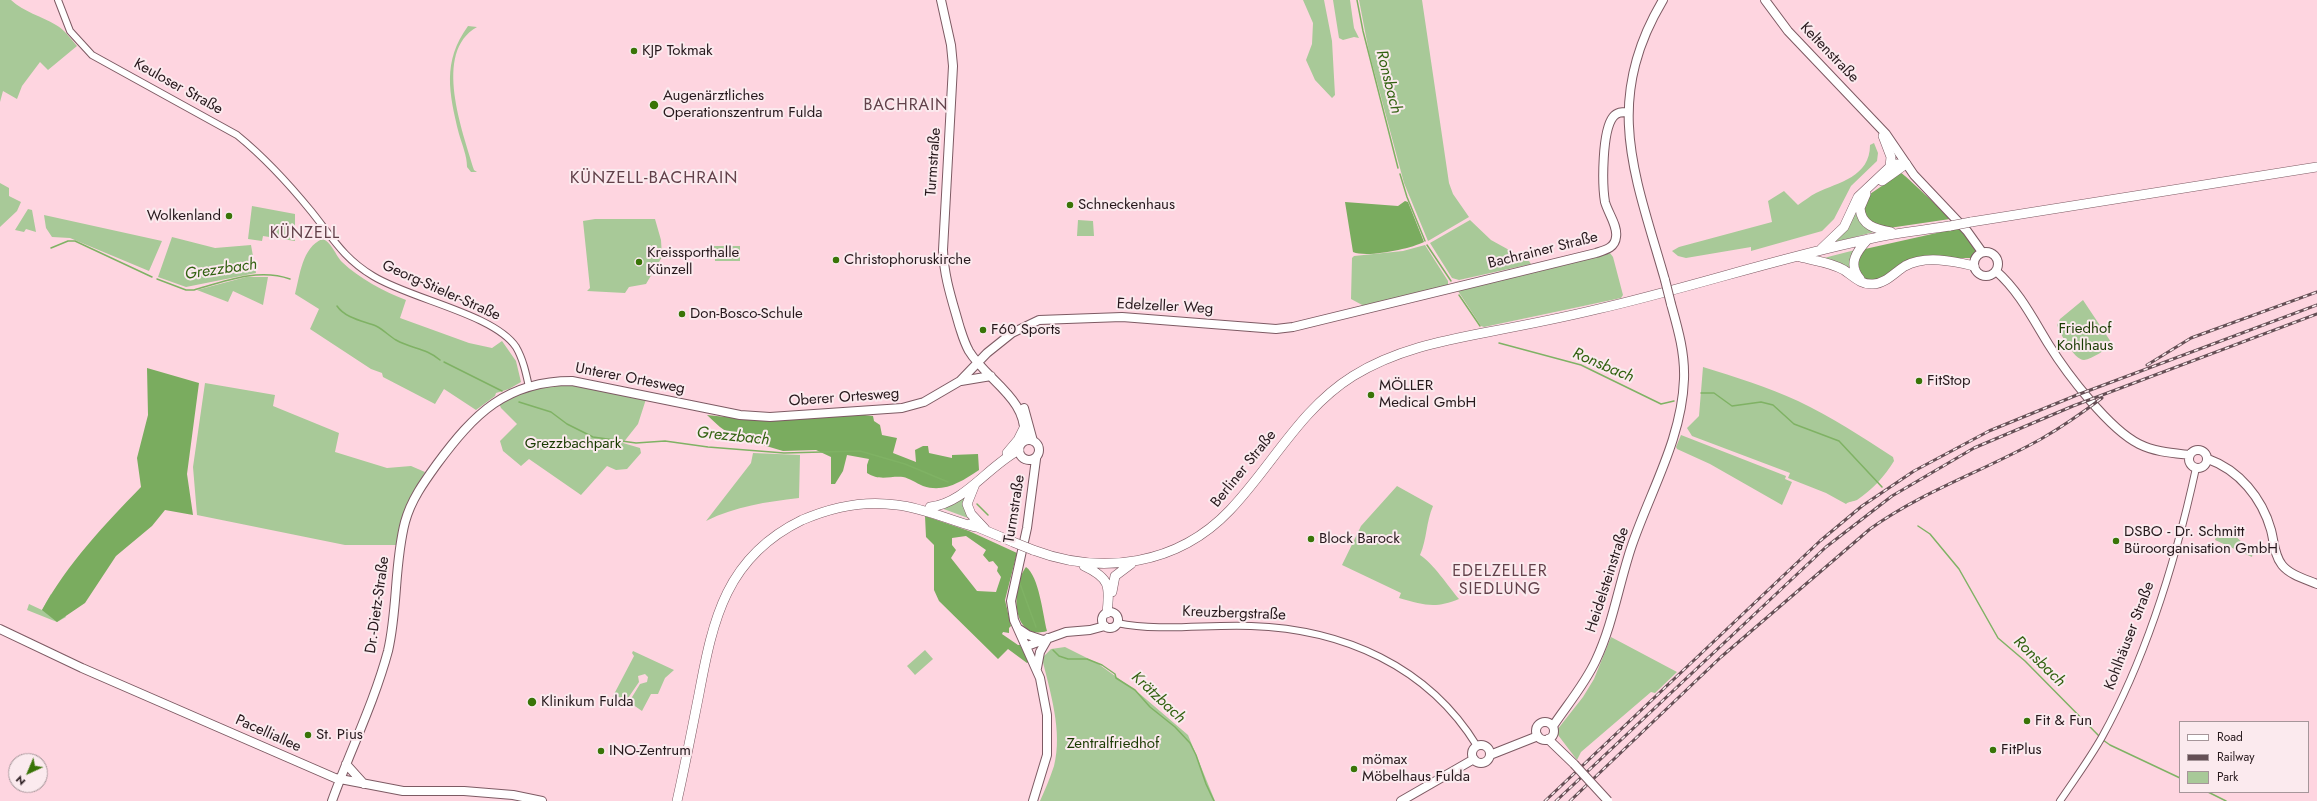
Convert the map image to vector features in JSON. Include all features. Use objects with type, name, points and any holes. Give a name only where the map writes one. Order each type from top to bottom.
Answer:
[{"type":"highway","points":[[1883,136],[1891,157],[1890,167]]},
{"type":"highway","points":[[1816,252],[1841,231],[1858,197],[1890,167],[1896,163],[1906,164]]},
{"type":"highway","points":[[1906,164],[1866,194],[1860,208],[1862,217],[1868,225],[1877,229],[1899,233],[2317,167]]},
{"type":"highway","name":"Berliner Straße","points":[[693,715],[692,706],[702,648],[711,616],[728,580],[756,547],[775,531],[794,519],[835,504],[876,498],[915,503],[930,507],[987,532],[1059,559],[1079,563],[1134,562],[1176,549],[1199,536],[1221,520],[1243,496],[1300,421],[1338,386],[1376,362],[1416,347],[1600,309],[1800,256],[1899,233]]},
{"type":"highway","points":[[1866,283],[1856,275],[1853,262],[1856,253],[1868,239]]},
{"type":"highway","points":[[1800,256],[1838,267],[1866,283],[1879,284],[1906,266],[1917,262],[1933,260],[1974,263]]},
{"type":"highway","points":[[930,507],[950,502],[975,483],[1000,462],[1018,440],[1027,426]]},
{"type":"highway","points":[[1000,462],[1022,455]]},
{"type":"highway","points":[[975,483],[968,498],[968,509],[987,532]]},
{"type":"highway","name":"Berliner Straße","points":[[677,801],[711,631],[722,600],[738,573],[749,560],[777,535],[816,514],[836,507],[862,504],[887,504],[918,508],[975,527]]},
{"type":"highway","points":[[1107,618],[1114,576],[1134,562]]},
{"type":"highway","points":[[1079,563],[1099,573],[1106,580],[1108,591],[1107,618]]},
{"type":"main road","name":"Turmstraße","points":[[942,0],[951,45],[953,66],[943,261],[949,290],[964,342],[1016,405],[1027,426]]},
{"type":"main road","name":"Heidelsteinstraße","points":[[1537,734],[1540,723],[1550,724],[1559,715],[1585,680],[1599,652],[1632,544],[1671,446],[1679,417],[1684,378],[1682,345],[1633,167],[1628,141],[1627,112],[1631,80],[1638,51],[1649,24],[1663,0]]},
{"type":"main road","name":"Keltenstraße","points":[[1765,0],[1788,31],[1886,134],[1906,164],[1936,200],[1967,231],[1982,252],[1989,252],[1996,256],[1998,264],[1996,271]]},
{"type":"main road","name":"Bachrainer Straße","points":[[1358,312],[1610,248],[1617,235],[1605,198],[1603,176],[1605,147],[1612,118],[1617,113],[1627,112]]},
{"type":"main road","name":"Keltenstraße","points":[[1876,124],[1898,159],[1906,164]]},
{"type":"main road","points":[[1982,252],[1974,263],[1976,271],[1983,275],[1990,275],[1996,271],[2016,291],[2066,370],[2116,427],[2127,436],[2147,447],[2190,455]]},
{"type":"main road","name":"Edelzeller Weg","points":[[980,361],[1019,328],[1039,320],[1122,317],[1276,329],[1358,312]]},
{"type":"main road","name":"Turmstraße","points":[[980,361],[1018,399],[1027,426],[1028,441],[1040,449],[1036,459],[1028,528],[1011,601],[1013,616],[1037,669],[1045,701],[1048,739],[1044,766],[1033,801]]},
{"type":"main road","name":"Oberer Ortesweg","points":[[700,407],[740,415],[770,417],[902,408],[924,402],[960,381],[980,361]]},
{"type":"main road","points":[[960,381],[991,376]]},
{"type":"main road","name":"Unterer Ortesweg","points":[[454,441],[469,422],[490,406],[507,396],[529,387],[558,381],[572,381],[700,407]]},
{"type":"main road","points":[[1027,426],[1044,450],[1039,469],[1035,477]]},
{"type":"main road","name":"Dr.-Dietz-Straße","points":[[332,801],[376,688],[388,649],[394,608],[400,544],[405,521],[419,490],[454,441]]},
{"type":"main road","points":[[1022,455],[1028,441]]},
{"type":"main road","points":[[2208,459],[2205,465],[2196,468],[2190,463],[2190,455],[2195,450],[2200,449],[2206,454],[2208,459],[2233,472],[2257,499],[2267,518],[2278,557],[2283,566],[2291,573],[2317,584]]},
{"type":"main road","points":[[1022,455],[1035,477]]},
{"type":"main road","points":[[1022,455],[1036,459]]},
{"type":"main road","points":[[1107,618],[1117,616],[1117,623]]},
{"type":"main road","name":"Kreuzbergstraße","points":[[1027,646],[1046,639],[1081,630],[1107,618],[1111,628],[1117,623]]},
{"type":"main road","name":"Pacelliallee","points":[[0,629],[138,693],[322,773],[340,779],[403,791],[470,791],[513,795],[542,801]]},
{"type":"main road","points":[[1018,629],[1028,635],[1046,639],[1040,652],[1037,669]]},
{"type":"main road","points":[[1550,724],[1550,738],[1608,801]]},
{"type":"main road","points":[[1490,753],[1537,734],[1542,739],[1550,738]]},
{"type":"main road","points":[[1474,760],[1472,754],[1477,746],[1484,746],[1490,753]]},
{"type":"main road","points":[[1401,801],[1474,760],[1483,763],[1488,760],[1490,753]]},
{"type":"main road","points":[[346,764],[364,784]]},
{"type":"street","name":"Keuloser Straße","points":[[58,0],[70,31],[92,55],[237,135],[296,193]]},
{"type":"street","name":"Georg-Stieler-Straße","points":[[296,193],[339,250],[359,267],[388,285],[484,322],[505,334],[516,347],[521,358],[529,387]]},
{"type":"street","name":"Kohlhäuser Straße","points":[[2060,801],[2101,738],[2134,669],[2164,589],[2182,527],[2196,468]]},
{"type":"street","name":"Kreuzbergstraße","points":[[1117,623],[1146,626],[1251,626],[1287,628],[1340,641],[1394,664],[1423,683],[1451,710],[1477,746]]},
{"type":"green space","points":[[0,0],[11,0],[27,11],[56,25],[65,32],[77,46],[48,70],[40,62],[22,86],[17,99],[3,91],[0,102]]},
{"type":"green space","points":[[1303,0],[1324,0],[1332,41],[1335,95],[1332,98],[1315,80],[1306,60],[1312,44],[1313,23]]},
{"type":"green space","points":[[1333,0],[1350,0],[1354,28],[1359,38],[1354,37],[1343,40],[1339,38]]},
{"type":"green space","points":[[1359,0],[1422,0],[1449,183],[1453,194],[1469,217],[1428,241],[1404,183],[1369,52]]},
{"type":"green space","points":[[468,26],[477,27],[464,39],[456,55],[453,73],[454,94],[458,115],[474,170],[477,172],[471,172],[467,167],[465,154],[455,119],[450,78],[454,52]]},
{"type":"green space","points":[[1874,143],[1878,153],[1877,161],[1851,186],[1834,219],[1822,231],[1751,251],[1751,247],[1686,258],[1678,256],[1672,251],[1679,247],[1772,222],[1768,201],[1784,191],[1798,205],[1816,193],[1852,177],[1865,164],[1869,156],[1870,145]]},
{"type":"green space","points":[[1901,173],[1950,219],[1889,228],[1873,224],[1862,211],[1870,194]]},
{"type":"green space","points":[[0,183],[9,188],[9,196],[21,202],[17,211],[0,227]]},
{"type":"green space","points":[[1405,201],[1408,202],[1424,242],[1418,245],[1388,252],[1359,254],[1353,252],[1345,202],[1398,206]]},
{"type":"green space","points":[[1856,205],[1878,231],[1831,243]]},
{"type":"green space","points":[[252,206],[295,214],[295,241],[263,236],[262,241],[248,239]]},
{"type":"green space","points":[[28,209],[32,210],[36,232],[26,229],[24,232],[15,230]]},
{"type":"green space","points":[[44,215],[162,241],[149,271],[70,238],[52,237],[46,228]]},
{"type":"green space","points":[[595,219],[655,219],[661,240],[662,257],[646,284],[629,287],[625,293],[587,291],[590,288],[583,221]]},
{"type":"green space","points":[[1078,220],[1093,221],[1094,236],[1077,236]]},
{"type":"green space","points":[[1470,220],[1491,240],[1529,261],[1531,264],[1459,280],[1452,278],[1430,243]]},
{"type":"green space","points":[[1959,228],[1976,250],[1975,255],[1972,258],[1936,258],[1878,279],[1866,280],[1862,277],[1856,258],[1865,249]]},
{"type":"green space","points":[[172,237],[215,248],[251,245],[256,273],[186,287],[158,277]]},
{"type":"green space","points":[[322,239],[331,246],[342,262],[356,274],[380,289],[406,300],[400,318],[469,343],[492,348],[502,341],[516,361],[521,382],[509,389],[496,393],[495,396],[476,410],[444,389],[435,404],[383,377],[382,373],[371,369],[310,329],[319,309],[295,294],[300,271],[306,255],[315,243]]},
{"type":"green space","points":[[1425,245],[1448,281],[1448,285],[1366,307],[1351,299],[1352,258],[1354,256],[1403,251]]},
{"type":"green space","points":[[714,246],[740,246],[740,261],[715,261]]},
{"type":"green space","points":[[1855,250],[1852,272],[1820,259]]},
{"type":"green space","points":[[1610,253],[1613,257],[1623,295],[1621,298],[1484,327],[1481,326],[1458,291]]},
{"type":"green space","points":[[246,277],[268,277],[263,305],[233,291],[228,302],[197,290]]},
{"type":"green space","name":"Friedhof Kohlhaus","points":[[2083,300],[2113,345],[2095,356],[2084,360],[2076,356],[2072,351],[2064,340],[2057,325],[2060,319]]},
{"type":"green space","points":[[1703,367],[1739,378],[1787,396],[1811,407],[1893,457],[1894,461],[1887,472],[1868,492],[1857,500],[1846,504],[1826,493],[1788,478],[1790,473],[1692,436],[1687,428],[1699,416]]},
{"type":"green space","points":[[147,368],[199,383],[187,474],[193,515],[165,510],[152,526],[116,556],[85,603],[57,622],[42,610],[52,593],[87,545],[141,487],[137,458],[148,415]]},
{"type":"green space","name":"Grezzbachpark","points":[[558,381],[647,396],[638,424],[623,443],[640,448],[641,453],[627,469],[616,470],[607,466],[581,495],[529,459],[521,466],[503,451],[500,441],[517,424],[501,408],[498,401]]},
{"type":"green space","points":[[205,383],[275,395],[273,406],[339,433],[335,452],[387,468],[411,466],[425,472],[407,507],[396,545],[345,545],[197,515],[193,467]]},
{"type":"green space","points":[[707,415],[766,419],[864,415],[873,416],[874,421],[880,425],[882,435],[897,438],[893,453],[916,462],[915,450],[923,446],[928,446],[929,453],[952,458],[952,455],[978,454],[979,470],[966,479],[952,485],[931,488],[903,477],[876,477],[867,473],[869,459],[847,455],[843,471],[835,484],[831,484],[831,457],[816,450],[783,451],[756,443],[752,437],[741,432],[731,433],[722,429]]},
{"type":"green space","points":[[1681,435],[1786,476],[1785,479],[1792,482],[1782,505],[1710,464],[1677,449],[1676,447]]},
{"type":"green space","points":[[753,453],[800,455],[799,498],[740,508],[706,521],[751,463]]},
{"type":"green space","points":[[1397,486],[1433,506],[1420,555],[1435,569],[1459,599],[1436,605],[1416,603],[1399,598],[1401,593],[1342,565],[1361,526]]},
{"type":"green space","points":[[968,491],[968,518],[941,508]]},
{"type":"green space","points":[[925,516],[969,531],[1017,553],[1005,600],[1011,626],[1009,628],[1009,633],[1003,632],[1002,634],[1020,645],[1029,662],[1027,663],[1008,649],[998,659],[939,601],[934,590],[934,545],[926,537]],"holes":[[[966,536],[986,550],[983,555],[989,562],[993,561],[998,567],[997,571],[1001,577],[996,592],[977,591],[951,558],[956,550],[952,545],[952,538]]]},
{"type":"green space","points":[[2226,532],[2233,534],[2253,552],[2252,557],[2215,540],[2217,534],[2224,535]]},
{"type":"green space","points":[[1026,567],[1034,579],[1037,587],[1047,631],[1035,632],[1026,628],[1017,611],[1018,587],[1021,576]]},
{"type":"green space","points":[[51,594],[66,617],[57,622],[27,610],[29,604],[42,610]]},
{"type":"green space","points":[[1611,637],[1677,672],[1655,693],[1651,692],[1581,752],[1577,760],[1558,735],[1557,730],[1583,697],[1594,679]]},
{"type":"green space","name":"Zentralfriedhof","points":[[1065,647],[1097,663],[1140,694],[1188,735],[1215,801],[1040,801],[1054,766],[1057,739],[1052,698],[1042,658],[1051,649]]},
{"type":"green space","points":[[925,650],[933,659],[915,675],[907,666]]},
{"type":"green space","points":[[633,651],[674,670],[665,678],[658,694],[651,694],[642,711],[629,702],[640,684],[647,682],[648,677],[645,674],[638,676],[639,682],[626,701],[615,695],[612,698],[634,656],[632,653]]},
{"type":"waterway","name":"Ronsbach","points":[[1357,0],[1363,31],[1398,168]]},
{"type":"waterway","name":"Ronsbach","points":[[1400,174],[1407,197],[1425,241]]},
{"type":"waterway","name":"Grezzbach","points":[[51,248],[68,241],[75,241],[152,277]]},
{"type":"waterway","name":"Ronsbach","points":[[1427,245],[1451,281]]},
{"type":"waterway","name":"Grezzbach","points":[[157,279],[186,290],[194,290],[254,275],[278,276],[290,279]]},
{"type":"waterway","name":"Ronsbach","points":[[1459,295],[1480,326]]},
{"type":"waterway","name":"Grezzbach","points":[[337,306],[349,316],[376,326],[396,340],[429,353],[440,360]]},
{"type":"waterway","name":"Ronsbach","points":[[1499,343],[1581,365],[1661,404],[1674,401]]},
{"type":"waterway","name":"Grezzbach","points":[[444,362],[502,391]]},
{"type":"waterway","name":"Ronsbach","points":[[1701,393],[1714,393],[1732,406],[1761,402],[1773,405],[1794,424],[1839,441],[1882,487]]},
{"type":"waterway","name":"Grezzbach","points":[[519,402],[551,412],[567,424],[593,437],[636,443],[665,441],[708,447],[784,453],[860,451],[905,464],[948,482]]},
{"type":"waterway","name":"Krätzbach","points":[[977,504],[988,515]]},
{"type":"waterway","name":"Ronsbach","points":[[1918,526],[1930,534],[1959,569],[1998,638],[2025,661],[2100,737]]},
{"type":"waterway","name":"Krätzbach","points":[[1019,581],[1036,627]]},
{"type":"waterway","name":"Krätzbach","points":[[1053,650],[1059,656],[1068,659],[1087,659],[1102,665],[1115,674],[1116,678],[1135,690],[1150,707],[1175,727],[1190,743],[1214,801]]},
{"type":"waterway","name":"Ronsbach","points":[[2103,740],[2110,745],[2179,778]]},
{"type":"waterway","name":"Ronsbach","points":[[2210,793],[2226,801]]},
{"type":"railway","points":[[2147,365],[2191,338],[2317,292]]},
{"type":"railway","points":[[1545,801],[1820,541],[1862,506],[1914,471],[1989,431],[2077,395],[2317,305]]},
{"type":"railway","points":[[1556,801],[1826,547],[1892,496],[1974,448],[2073,406],[2317,314]]},
{"type":"railway","points":[[1570,801],[1721,657],[1870,529],[1911,503],[2057,430],[2102,398]]},
{"type":"place","name":"KJP Tokmak","points":[[634,51]]},
{"type":"place","name":"Augenärztliches Operationszentrum Fulda","points":[[654,105]]},
{"type":"place","name":"Schneckenhaus","points":[[1070,205]]},
{"type":"place","name":"Wolkenland","points":[[229,216]]},
{"type":"place","name":"Christophoruskirche","points":[[836,260]]},
{"type":"place","name":"Kreissporthalle Künzell","points":[[639,262]]},
{"type":"place","name":"Don-Bosco-Schule","points":[[682,314]]},
{"type":"place","name":"F60 Sports","points":[[983,330]]},
{"type":"place","name":"FitStop","points":[[1919,381]]},
{"type":"place","name":"MÖLLER Medical GmbH","points":[[1371,395]]},
{"type":"place","name":"Block Barock","points":[[1311,539]]},
{"type":"place","name":"DSBO - Dr. Schmitt Büroorganisation GmbH","points":[[2116,541]]},
{"type":"place","name":"Klinikum Fulda","points":[[532,702]]},
{"type":"place","name":"Fit & Fun","points":[[2027,721]]},
{"type":"place","name":"St. Pius","points":[[308,735]]},
{"type":"place","name":"FitPlus","points":[[1993,750]]},
{"type":"place","name":"INO-Zentrum","points":[[601,751]]},
{"type":"place","name":"mömax Möbelhaus Fulda","points":[[1354,769]]},
{"type":"district","name":"BACHRAIN","points":[[906,106]]},
{"type":"district","name":"KÜNZELL-BACHRAIN","points":[[654,179]]},
{"type":"district","name":"KÜNZELL","points":[[305,234]]},
{"type":"district","name":"EDELZELLER SIEDLUNG","points":[[1500,581]]}]
